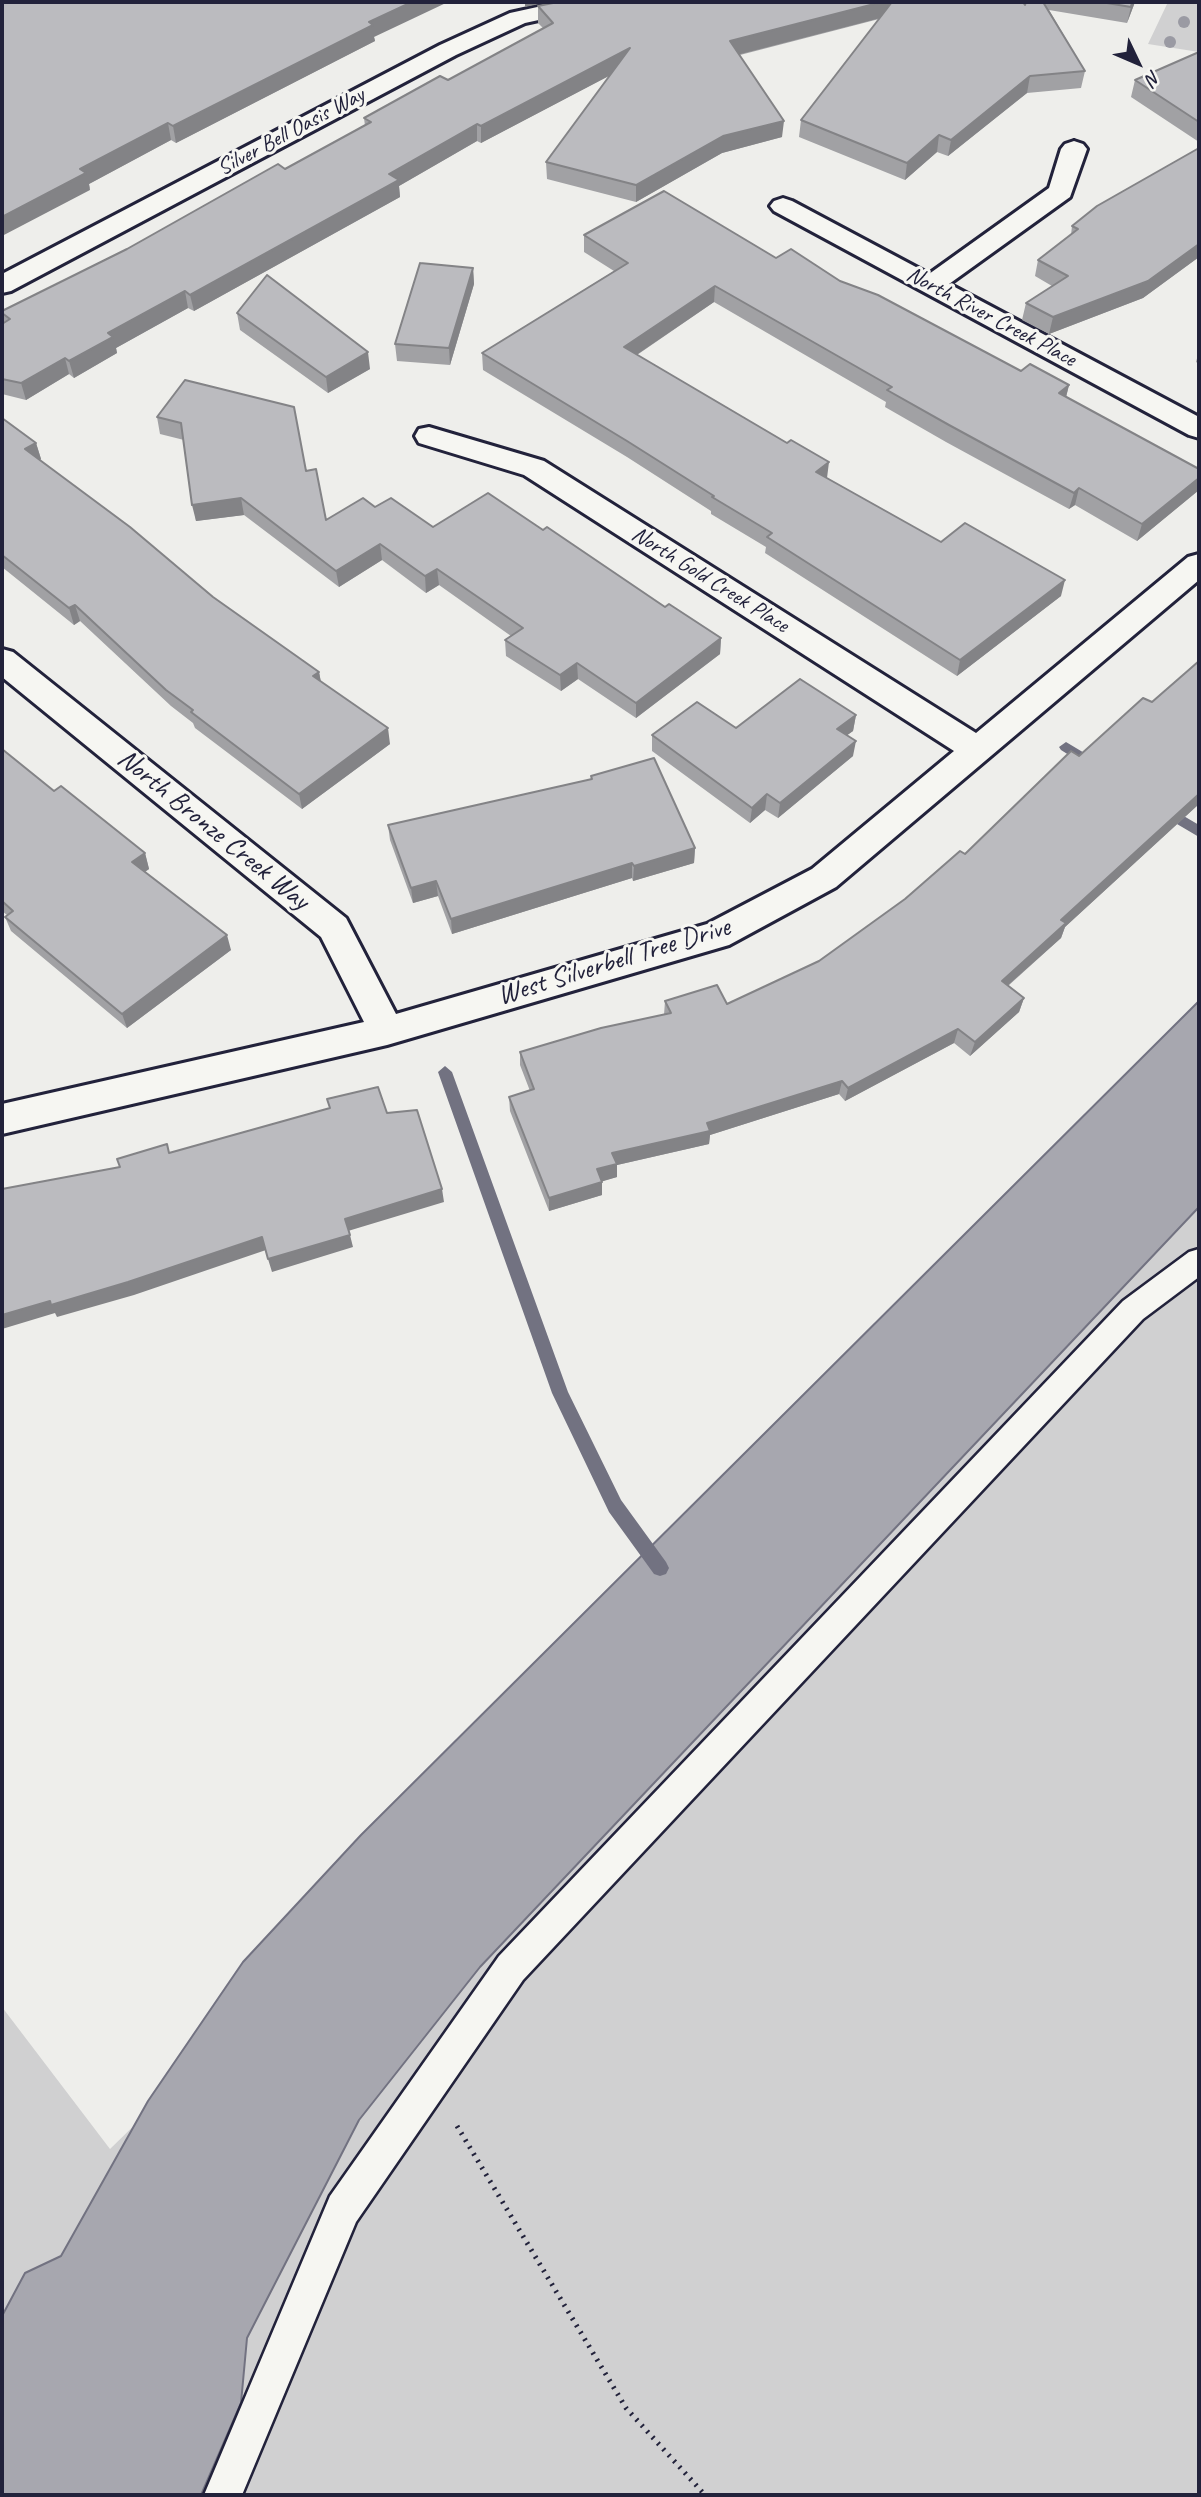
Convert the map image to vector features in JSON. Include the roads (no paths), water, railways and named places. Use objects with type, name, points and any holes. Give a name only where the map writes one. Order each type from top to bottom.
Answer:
[{"type":"street","name":"Silver Bell Oasis Way","points":[[2,285],[448,50],[518,18],[590,2]]},
{"type":"street","points":[[931,285],[1060,192],[1074,149]]},
{"type":"street","name":"North River Creek Place","points":[[783,206],[1199,429]]},
{"type":"street","name":"North Gold Creek Place","points":[[429,436],[534,468],[978,750]]},
{"type":"street","name":"West Silverbell Tree Drive","points":[[2,1119],[387,1031],[717,935],[824,878],[1199,564]]},
{"type":"street","name":"North Bronze Creek Way","points":[[2,660],[334,928],[387,1031]]},
{"type":"lane","points":[[223,2495],[343,2209],[511,1968],[1133,1310],[1199,1261]]},
{"type":"waterway","points":[[1066,747],[1096,766]]},
{"type":"waterway","points":[[1165,810],[1199,832]]},
{"type":"waterway","points":[[445,1072],[560,1393],[615,1506],[660,1568]]}]
